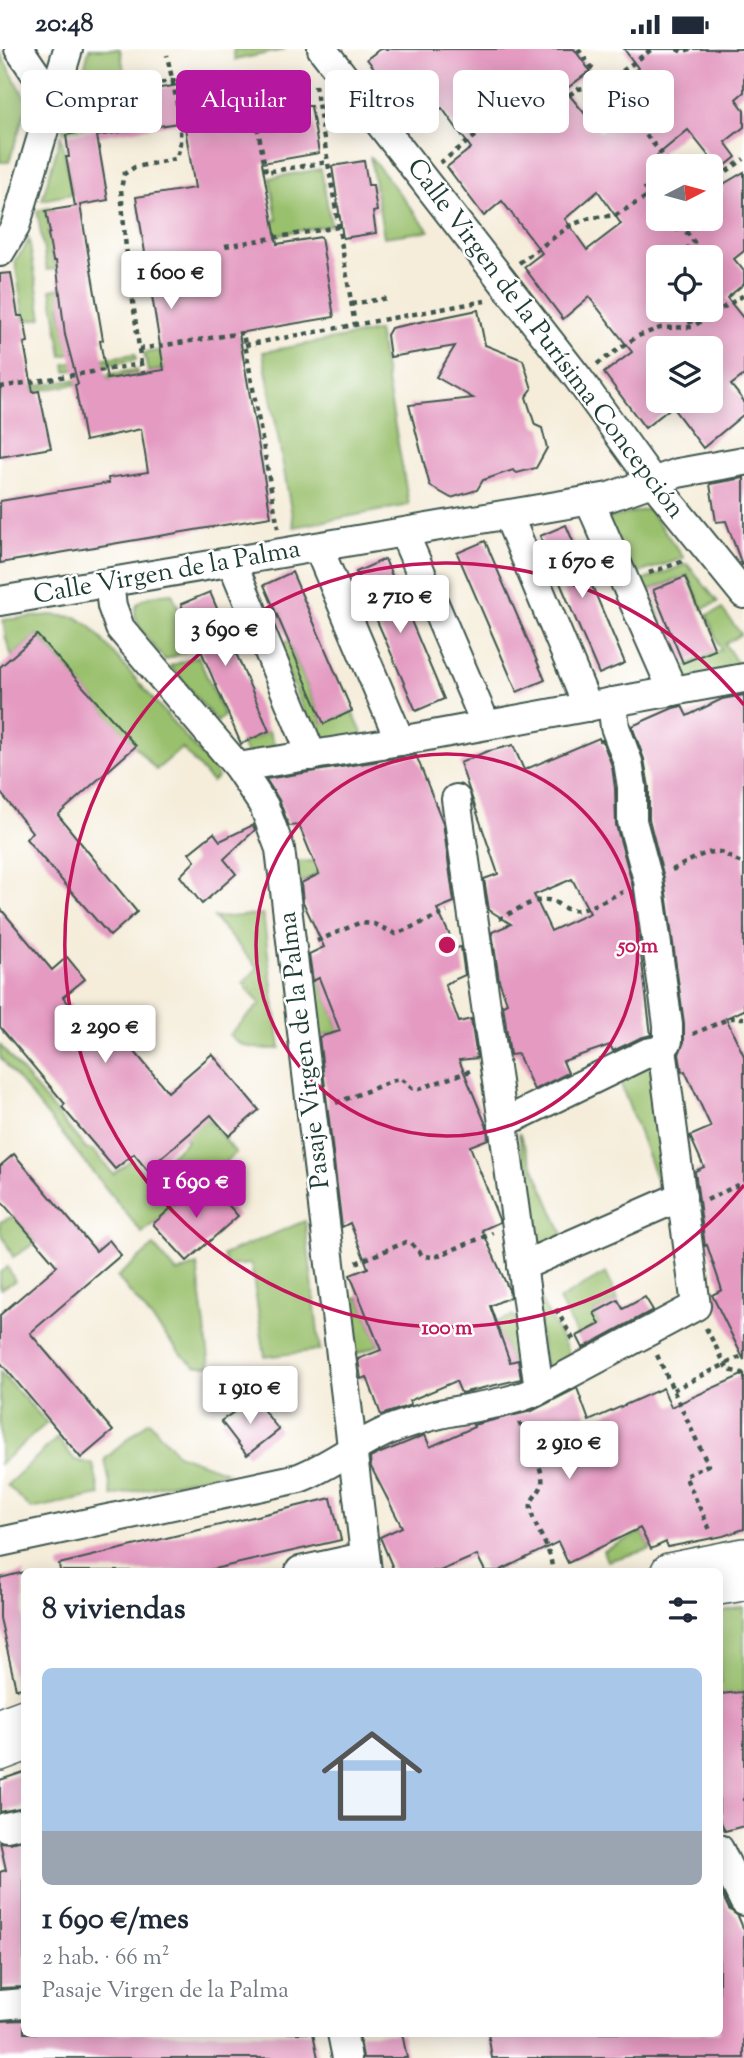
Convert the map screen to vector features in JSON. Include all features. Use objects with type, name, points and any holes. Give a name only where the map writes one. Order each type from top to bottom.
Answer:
[{"type":"street","points":[[19,49],[33,70]]},
{"type":"street","points":[[62,70],[68,49]]},
{"type":"street","name":"Calle Virgen de la Purísima Concepción","points":[[322,56],[422,178],[578,378],[653,482],[744,594]]},
{"type":"street","points":[[0,252],[15,227],[43,133]]},
{"type":"street","name":"Calle Virgen de la Palma","points":[[0,601],[609,497],[678,473],[744,461]]},
{"type":"street","points":[[589,500],[673,691]]},
{"type":"street","points":[[0,1542],[299,1478],[320,1470],[352,1448],[391,1429],[439,1414],[510,1402],[696,1306],[663,1056],[648,880],[635,836],[628,762],[615,727],[600,705],[508,515]]},
{"type":"street","points":[[404,533],[485,725]]},
{"type":"street","points":[[318,547],[400,741]]},
{"type":"street","points":[[232,562],[308,745]]},
{"type":"street","name":"Pasaje Virgen de la Palma","points":[[109,583],[112,606],[120,628],[238,768],[264,806],[281,849],[366,1564]]},
{"type":"street","points":[[238,768],[308,745],[400,741],[744,678]]},
{"type":"street","points":[[456,799],[539,1389]]},
{"type":"street","points":[[503,1123],[664,1047]]},
{"type":"street","points":[[522,1266],[683,1203]]},
{"type":"street","points":[[328,1568],[366,1564]]},
{"type":"street","points":[[723,1857],[744,1901]]},
{"type":"street","points":[[0,2005],[21,2003]]},
{"type":"street","points":[[343,2037],[346,2058]]},
{"type":"path","points":[[578,49],[593,70]]},
{"type":"path","points":[[624,70],[652,49]]},
{"type":"path","points":[[677,49],[682,52],[690,49]]},
{"type":"path","points":[[143,373],[125,239],[122,182],[124,174],[135,167],[175,159],[179,153],[180,131],[167,55]]},
{"type":"path","points":[[322,56],[315,87],[355,325]]},
{"type":"path","points":[[162,83],[176,80]]},
{"type":"path","points":[[422,178],[491,124],[506,120],[534,119],[583,87]]},
{"type":"path","points":[[259,133],[266,172],[328,162]]},
{"type":"path","points":[[644,133],[662,154]]},
{"type":"path","points":[[723,174],[744,159]]},
{"type":"path","points":[[246,345],[505,297],[505,285],[513,269],[570,225],[590,218],[616,215],[646,197]]},
{"type":"path","points":[[225,246],[339,227]]},
{"type":"path","points":[[686,231],[694,242],[691,245]]},
{"type":"path","points":[[578,378],[638,336],[648,331],[692,327],[744,295]]},
{"type":"path","points":[[351,304],[388,298]]},
{"type":"path","points":[[690,322],[692,327]]},
{"type":"path","points":[[139,349],[243,333],[282,553]]},
{"type":"path","points":[[0,387],[141,364]]},
{"type":"path","points":[[625,582],[688,560],[680,548]]},
{"type":"path","points":[[293,951],[359,923],[374,924],[396,934],[455,908],[474,917],[537,901],[552,900],[567,909],[580,909],[716,852],[744,863]]},
{"type":"path","points":[[664,1047],[730,1018],[744,1018]]},
{"type":"path","points":[[312,1109],[330,1106],[395,1080],[401,1079],[412,1088],[419,1089],[472,1070],[495,1066]]},
{"type":"path","points":[[683,1203],[744,1182]]},
{"type":"path","points":[[332,1270],[349,1266],[406,1242],[416,1247],[424,1256],[435,1258],[500,1230],[517,1228]]},
{"type":"path","points":[[696,1306],[728,1370],[742,1373],[744,1377]]},
{"type":"path","points":[[555,1308],[586,1364]]},
{"type":"path","points":[[647,1332],[708,1465],[685,1476],[731,1572]]},
{"type":"path","points":[[673,1390],[744,1355]]},
{"type":"path","points":[[510,1402],[542,1476],[540,1490],[532,1499],[530,1508],[550,1553],[552,1568]]},
{"type":"green space","points":[[89,49],[120,49],[124,70],[84,70]]},
{"type":"green space","points":[[233,49],[284,49],[284,50],[235,60]]},
{"type":"green space","points":[[0,53],[21,90],[21,125],[9,162],[0,162]]},
{"type":"green space","points":[[61,135],[72,194],[42,200]]},
{"type":"green space","points":[[370,156],[429,231],[384,237]]},
{"type":"green space","points":[[321,169],[331,225],[220,245],[218,230],[277,220],[270,178]]},
{"type":"green space","points":[[48,208],[56,210],[48,234],[57,269],[47,270],[37,211]]},
{"type":"green space","points":[[29,239],[42,318],[24,321],[15,260]]},
{"type":"green space","points":[[60,288],[63,305],[60,306],[71,354],[62,356],[51,290]]},
{"type":"green space","points":[[378,331],[409,505],[294,527],[263,352]]},
{"type":"green space","points":[[240,337],[243,356],[148,372],[144,353]]},
{"type":"green space","points":[[135,354],[136,360],[66,371],[65,364]]},
{"type":"green space","points":[[136,370],[137,374],[0,397],[0,392]]},
{"type":"green space","points":[[648,509],[684,558],[632,575],[606,519]]},
{"type":"green space","points":[[687,564],[718,602],[702,609],[688,575],[649,590],[662,622],[654,626],[636,583]]},
{"type":"green space","points":[[172,593],[194,648],[165,660],[140,627],[136,608],[141,601],[153,596]]},
{"type":"green space","points":[[722,609],[741,634],[725,644],[742,670],[678,684],[658,638],[666,634],[681,667],[721,650],[707,615]]},
{"type":"green space","points":[[51,615],[76,617],[91,627],[218,777],[212,782],[182,748],[156,770],[37,635],[12,657],[3,620]]},
{"type":"green space","points":[[288,641],[323,723],[352,711],[365,739],[319,748],[277,646]]},
{"type":"green space","points":[[198,656],[224,716],[217,722],[170,666]]},
{"type":"green space","points":[[269,731],[279,756],[252,762],[241,744]]},
{"type":"green space","points":[[313,861],[329,869],[295,885],[292,862]]},
{"type":"green space","points":[[263,914],[280,1048],[275,1049],[245,1046],[229,1035],[260,1004],[243,983],[258,968],[214,918]]},
{"type":"green space","points":[[319,978],[340,1031],[314,1038],[307,983]]},
{"type":"green space","points":[[0,1045],[86,1149],[94,1151],[113,1174],[132,1159],[147,1176],[187,1141],[173,1121],[194,1103],[236,1153],[142,1233],[0,1057]]},
{"type":"green space","points":[[650,1062],[670,1193],[659,1197],[657,1181],[619,1079]]},
{"type":"green space","points":[[519,1133],[564,1237],[533,1248]]},
{"type":"green space","points":[[14,1216],[37,1242],[13,1257],[0,1231],[0,1222]]},
{"type":"green space","points":[[305,1221],[320,1350],[265,1357],[251,1264],[227,1266],[223,1255]]},
{"type":"green space","points":[[154,1246],[177,1273],[197,1265],[210,1366],[195,1366],[180,1353],[117,1277]]},
{"type":"green space","points":[[8,1267],[15,1281],[0,1289],[0,1272]]},
{"type":"green space","points":[[606,1273],[618,1300],[594,1313],[600,1324],[577,1336],[559,1300]]},
{"type":"green space","points":[[533,1286],[575,1364],[546,1377]]},
{"type":"green space","points":[[359,1297],[379,1345],[356,1354],[349,1300]]},
{"type":"green space","points":[[514,1316],[526,1358],[510,1362],[495,1322]]},
{"type":"green space","points":[[0,1372],[47,1423],[0,1464]]},
{"type":"green space","points":[[149,1421],[177,1454],[227,1472],[112,1496],[105,1459]]},
{"type":"green space","points":[[57,1438],[75,1460],[93,1464],[100,1495],[31,1509],[7,1485]]},
{"type":"green space","points":[[642,1532],[651,1549],[607,1561],[603,1551]]},
{"type":"green space","points":[[744,1608],[744,1711],[742,1692],[723,1694],[723,1612]]},
{"type":"building","points":[[380,49],[574,49],[589,70],[583,70],[583,76],[569,87],[569,70],[453,70],[453,123],[442,108],[439,110],[439,70],[376,70],[367,59]]},
{"type":"building","points":[[624,49],[744,49],[744,92],[736,99],[744,110],[744,127],[725,142],[736,157],[723,168],[723,154],[707,154],[688,130],[659,154],[646,154],[644,188],[646,231],[723,231],[723,184],[744,172],[744,251],[734,259],[744,271],[744,284],[727,298],[744,319],[744,375],[731,385],[744,401],[744,414],[703,448],[677,413],[723,413],[723,336],[646,336],[646,413],[664,413],[645,428],[604,373],[632,352],[589,297],[563,319],[524,267],[542,253],[502,201],[484,216],[447,167],[471,148],[460,133],[569,133],[569,95],[583,112],[583,133],[674,133],[674,70],[636,70],[638,68]],"holes":[[[598,191],[621,224],[587,250],[565,219]]]},
{"type":"building","points":[[176,86],[176,123],[162,126],[162,88]]},
{"type":"building","points":[[311,106],[319,153],[262,163],[277,244],[321,237],[334,317],[239,333],[271,517],[0,563],[0,501],[109,483],[108,478],[148,472],[141,429],[85,441],[75,385],[78,384],[65,335],[56,261],[53,261],[46,211],[77,206],[66,157],[69,157],[66,135],[116,133],[97,136],[108,200],[80,205],[107,379],[164,370],[136,197],[195,188],[186,133],[311,133]]},
{"type":"building","points":[[364,161],[368,185],[373,185],[377,211],[373,212],[376,233],[343,238],[332,166]]},
{"type":"building","points":[[11,273],[18,316],[23,316],[26,330],[28,342],[24,343],[33,392],[39,391],[51,448],[0,457],[0,274]]},
{"type":"building","points":[[478,310],[485,345],[523,360],[532,389],[526,397],[535,425],[542,428],[547,448],[536,468],[517,473],[513,470],[483,480],[477,490],[451,498],[430,486],[409,405],[473,398],[436,377],[455,346],[390,357],[387,335],[391,328]]},
{"type":"building","points":[[744,478],[742,565],[726,521],[716,522],[710,484]]},
{"type":"building","points":[[566,525],[625,663],[599,674],[540,536]]},
{"type":"building","points":[[485,541],[545,680],[517,692],[457,553]]},
{"type":"building","points":[[385,559],[444,699],[416,711],[356,572]]},
{"type":"building","points":[[292,572],[352,711],[324,724],[264,585]]},
{"type":"building","points":[[685,577],[715,650],[683,663],[653,590]]},
{"type":"building","points":[[210,592],[269,731],[241,744],[181,604]]},
{"type":"building","points":[[37,635],[136,746],[58,815],[137,912],[110,936],[26,839],[32,832],[0,792],[0,667]]},
{"type":"building","points":[[744,695],[744,1010],[726,1018],[744,1056],[744,1360],[712,1295],[722,1290],[707,1245],[705,1246],[695,1171],[704,1167],[690,1136],[711,1127],[685,1071],[682,1072],[679,1054],[684,1042],[684,1023],[664,878],[649,819],[649,787],[644,759],[632,726],[673,708],[682,706],[687,716],[722,699]]},
{"type":"building","points":[[599,738],[602,740],[612,766],[616,825],[632,883],[651,1035],[613,1051],[610,1045],[563,1061],[568,1073],[534,1090],[518,1054],[510,1055],[503,1005],[507,1003],[499,980],[492,932],[511,924],[489,910],[484,879],[498,874],[460,763],[485,752],[513,745],[524,770]],"holes":[[[572,879],[590,913],[551,931],[534,895]]]},
{"type":"building","points":[[416,755],[443,823],[454,902],[437,909],[456,948],[461,947],[465,975],[445,984],[459,1022],[471,1019],[477,1058],[459,1060],[487,1127],[488,1139],[470,1146],[500,1222],[482,1230],[510,1297],[490,1306],[510,1362],[518,1360],[521,1379],[461,1393],[456,1381],[409,1401],[411,1405],[381,1415],[367,1377],[361,1379],[358,1359],[381,1350],[350,1275],[368,1268],[350,1223],[342,1227],[319,1037],[340,1031],[319,978],[313,981],[309,954],[324,947],[303,902],[301,883],[319,874],[299,825],[289,826],[279,800],[266,779]]},
{"type":"building","points":[[253,825],[255,830],[224,859],[236,874],[202,904],[180,876],[195,861],[189,853],[214,833],[220,841]]},
{"type":"building","points":[[0,908],[52,970],[67,957],[85,979],[63,997],[96,1036],[118,1018],[137,1041],[130,1046],[168,1092],[212,1054],[259,1110],[229,1136],[211,1115],[147,1170],[134,1154],[115,1169],[62,1107],[65,1104],[0,1027]]},
{"type":"building","points":[[14,1154],[96,1251],[109,1240],[121,1255],[30,1333],[113,1431],[81,1458],[0,1362],[0,1315],[57,1266],[0,1200],[0,1166]]},
{"type":"building","points":[[205,1178],[238,1216],[187,1261],[153,1224]]},
{"type":"building","points":[[645,1297],[653,1310],[583,1348],[577,1336],[600,1324],[594,1313],[618,1300],[623,1309]]},
{"type":"building","points":[[744,1374],[744,1529],[668,1547],[666,1542],[651,1549],[640,1528],[568,1563],[558,1542],[505,1568],[484,1568],[477,1555],[447,1568],[393,1568],[380,1537],[402,1527],[371,1467],[370,1458],[425,1435],[430,1447],[474,1427],[473,1425],[532,1411],[577,1388],[589,1421],[663,1388],[671,1407]]},
{"type":"building","points":[[254,1398],[279,1430],[247,1455],[221,1421]]},
{"type":"building","points":[[331,1498],[341,1540],[218,1568],[60,1568],[59,1564]]},
{"type":"building","points":[[21,1573],[21,1688],[16,1689],[0,1618],[0,1578]]},
{"type":"building","points":[[742,1692],[744,1711],[744,1826],[725,1831],[723,1827],[723,1694]]},
{"type":"building","points":[[21,1773],[21,1808],[0,1812],[0,1780]]},
{"type":"building","points":[[21,1841],[21,1987],[0,1988],[0,1872],[6,1870],[0,1842]]},
{"type":"building","points":[[723,1896],[729,1909],[738,1916],[744,1930],[744,2058],[492,2058],[489,2037],[723,2037]]},
{"type":"building","points":[[21,2020],[21,2037],[314,2037],[318,2058],[0,2058],[0,2021]]},
{"type":"building","points":[[360,2037],[403,2037],[407,2058],[363,2058]]}]
